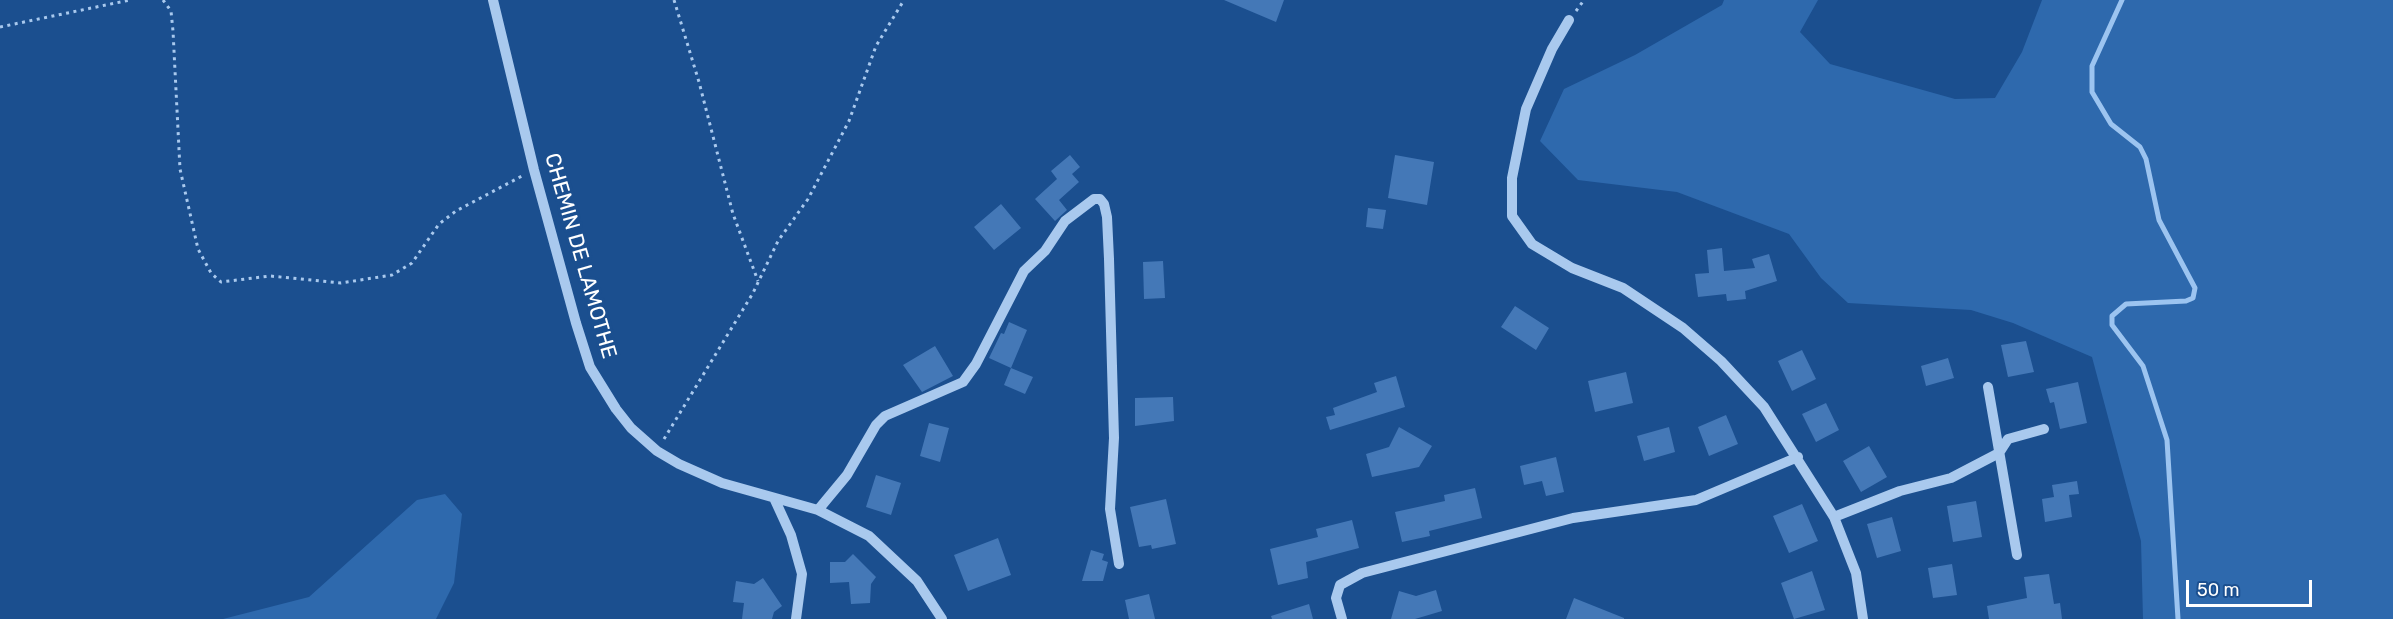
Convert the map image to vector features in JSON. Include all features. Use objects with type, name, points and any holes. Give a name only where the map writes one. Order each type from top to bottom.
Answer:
[{"type":"street","name":"CHEMIN DE LAMOTHE","points":[[493,0],[534,170],[590,367],[626,422],[657,451],[722,483],[818,510],[869,536],[917,581],[942,619]]},
{"type":"street","points":[[1569,20],[1552,49],[1526,109],[1512,178],[1512,216],[1532,244],[1572,268],[1623,288],[1693,336],[1764,407],[1834,516],[1856,573],[1863,619]]},
{"type":"street","points":[[818,510],[847,475],[876,424],[885,416],[963,382],[976,364],[1024,271],[1045,251],[1065,222],[1094,199],[1100,199],[1104,204],[1107,217],[1109,259],[1114,426],[1110,509],[1119,564]]},
{"type":"street","points":[[1988,387],[2017,555]]},
{"type":"street","points":[[1834,516],[1900,491],[1951,478],[1999,453],[2008,439],[2044,429]]},
{"type":"street","points":[[1342,619],[1336,598],[1340,585],[1362,573],[1573,518],[1696,500],[1798,457]]},
{"type":"street","points":[[774,498],[791,535],[802,574],[796,619]]},
{"type":"path","points":[[0,27],[130,0]]},
{"type":"path","points":[[163,0],[171,11],[180,169],[198,249],[211,273],[221,282],[270,276],[341,283],[392,275],[412,263],[439,224],[456,211],[534,170]]},
{"type":"path","points":[[674,0],[699,81],[733,214],[758,281]]},
{"type":"path","points":[[657,451],[758,281],[778,241],[808,199],[849,122],[876,46],[904,0]]},
{"type":"shaded area","points":[[1724,0],[1818,0],[1800,32],[1830,64],[1955,99],[1995,98],[2022,52],[2042,0],[2393,0],[2393,619],[2143,619],[2141,541],[2092,357],[2013,323],[1971,310],[1848,303],[1821,278],[1789,234],[1677,192],[1578,180],[1540,141],[1564,89],[1635,55],[1722,5]]},
{"type":"shaded area","points":[[445,494],[462,514],[454,583],[436,619],[223,619],[309,597],[417,500]]},
{"type":"building","points":[[1224,0],[1284,0],[1276,22]]},
{"type":"building","points":[[1070,155],[1080,167],[1072,174],[1079,182],[1059,200],[1067,210],[1055,221],[1035,199],[1057,179],[1051,171]]},
{"type":"building","points":[[1395,155],[1434,162],[1427,205],[1388,198]]},
{"type":"building","points":[[1001,204],[1021,228],[994,250],[974,227]]},
{"type":"building","points":[[1368,208],[1386,210],[1383,229],[1366,227]]},
{"type":"building","points":[[1722,248],[1724,271],[1755,268],[1752,259],[1769,254],[1777,281],[1745,291],[1746,299],[1727,301],[1726,294],[1698,297],[1695,274],[1709,273],[1707,250]]},
{"type":"building","points":[[1163,261],[1165,298],[1144,299],[1143,262]]},
{"type":"building","points":[[1515,306],[1549,328],[1536,350],[1501,327]]},
{"type":"building","points":[[1009,322],[1027,330],[1011,368],[989,358]]},
{"type":"building","points":[[2026,341],[2034,372],[2008,377],[2001,345]]},
{"type":"building","points":[[935,346],[953,376],[922,392],[903,365]]},
{"type":"building","points":[[1802,350],[1816,379],[1792,391],[1778,361]]},
{"type":"building","points":[[1948,358],[1954,378],[1926,386],[1921,366]]},
{"type":"building","points":[[1011,368],[1033,377],[1025,394],[1004,385]]},
{"type":"building","points":[[1626,372],[1633,403],[1595,412],[1588,381]]},
{"type":"building","points":[[1396,376],[1405,407],[1330,430],[1326,417],[1335,415],[1333,408],[1377,392],[1374,383]]},
{"type":"building","points":[[2078,382],[2087,423],[2060,429],[2054,402],[2050,403],[2046,389]]},
{"type":"building","points":[[1173,397],[1174,421],[1135,426],[1135,398]]},
{"type":"building","points":[[1826,403],[1839,430],[1816,442],[1802,414]]},
{"type":"building","points":[[1726,415],[1738,444],[1709,456],[1698,427]]},
{"type":"building","points":[[929,423],[949,428],[940,462],[920,456]]},
{"type":"building","points":[[1399,427],[1432,446],[1419,467],[1372,477],[1366,454],[1389,447]]},
{"type":"building","points":[[1669,427],[1675,452],[1644,461],[1637,436]]},
{"type":"building","points":[[1869,446],[1887,477],[1861,492],[1843,461]]},
{"type":"building","points":[[1556,457],[1564,492],[1546,496],[1542,481],[1524,485],[1520,466]]},
{"type":"building","points":[[876,475],[901,483],[891,515],[866,507]]},
{"type":"building","points":[[2077,481],[2079,494],[2069,495],[2072,517],[2045,522],[2042,499],[2054,497],[2052,485]]},
{"type":"building","points":[[1475,488],[1482,518],[1429,531],[1430,536],[1402,542],[1395,512],[1445,501],[1444,495]]},
{"type":"building","points":[[1166,499],[1176,544],[1152,549],[1151,545],[1139,547],[1130,507]]},
{"type":"building","points":[[1976,501],[1982,537],[1953,542],[1947,506]]},
{"type":"building","points":[[1802,504],[1818,541],[1789,553],[1773,516]]},
{"type":"building","points":[[1892,517],[1901,551],[1877,558],[1867,524]]},
{"type":"building","points":[[1352,520],[1359,548],[1306,562],[1308,578],[1278,585],[1270,549],[1318,537],[1316,529]]},
{"type":"building","points":[[998,538],[1011,575],[968,591],[954,555]]},
{"type":"building","points":[[1091,550],[1104,554],[1102,560],[1108,562],[1103,581],[1082,581]]},
{"type":"building","points":[[853,554],[876,577],[871,584],[870,603],[851,604],[849,582],[830,583],[830,562],[845,562]]},
{"type":"building","points":[[1952,564],[1957,595],[1933,598],[1928,568]]},
{"type":"building","points":[[1812,571],[1825,610],[1794,619],[1781,583]]},
{"type":"building","points":[[2049,574],[2054,604],[2060,603],[2062,619],[1989,619],[1987,606],[2027,598],[2024,577]]},
{"type":"building","points":[[763,578],[782,606],[774,612],[772,619],[742,619],[744,603],[733,602],[736,581],[754,584]]},
{"type":"building","points":[[1436,590],[1442,611],[1415,619],[1391,619],[1399,591],[1416,596]]},
{"type":"building","points":[[1149,594],[1155,619],[1129,619],[1125,600]]},
{"type":"building","points":[[1574,598],[1624,618],[1624,619],[1566,619]]},
{"type":"building","points":[[1309,604],[1313,619],[1272,619],[1271,616]]},
{"type":"waterway","points":[[2122,0],[2092,66],[2092,92],[2111,124],[2140,147],[2146,159],[2159,220],[2195,288],[2193,298],[2186,301],[2126,304],[2112,316],[2112,325],[2143,366],[2167,440],[2178,619]]}]
